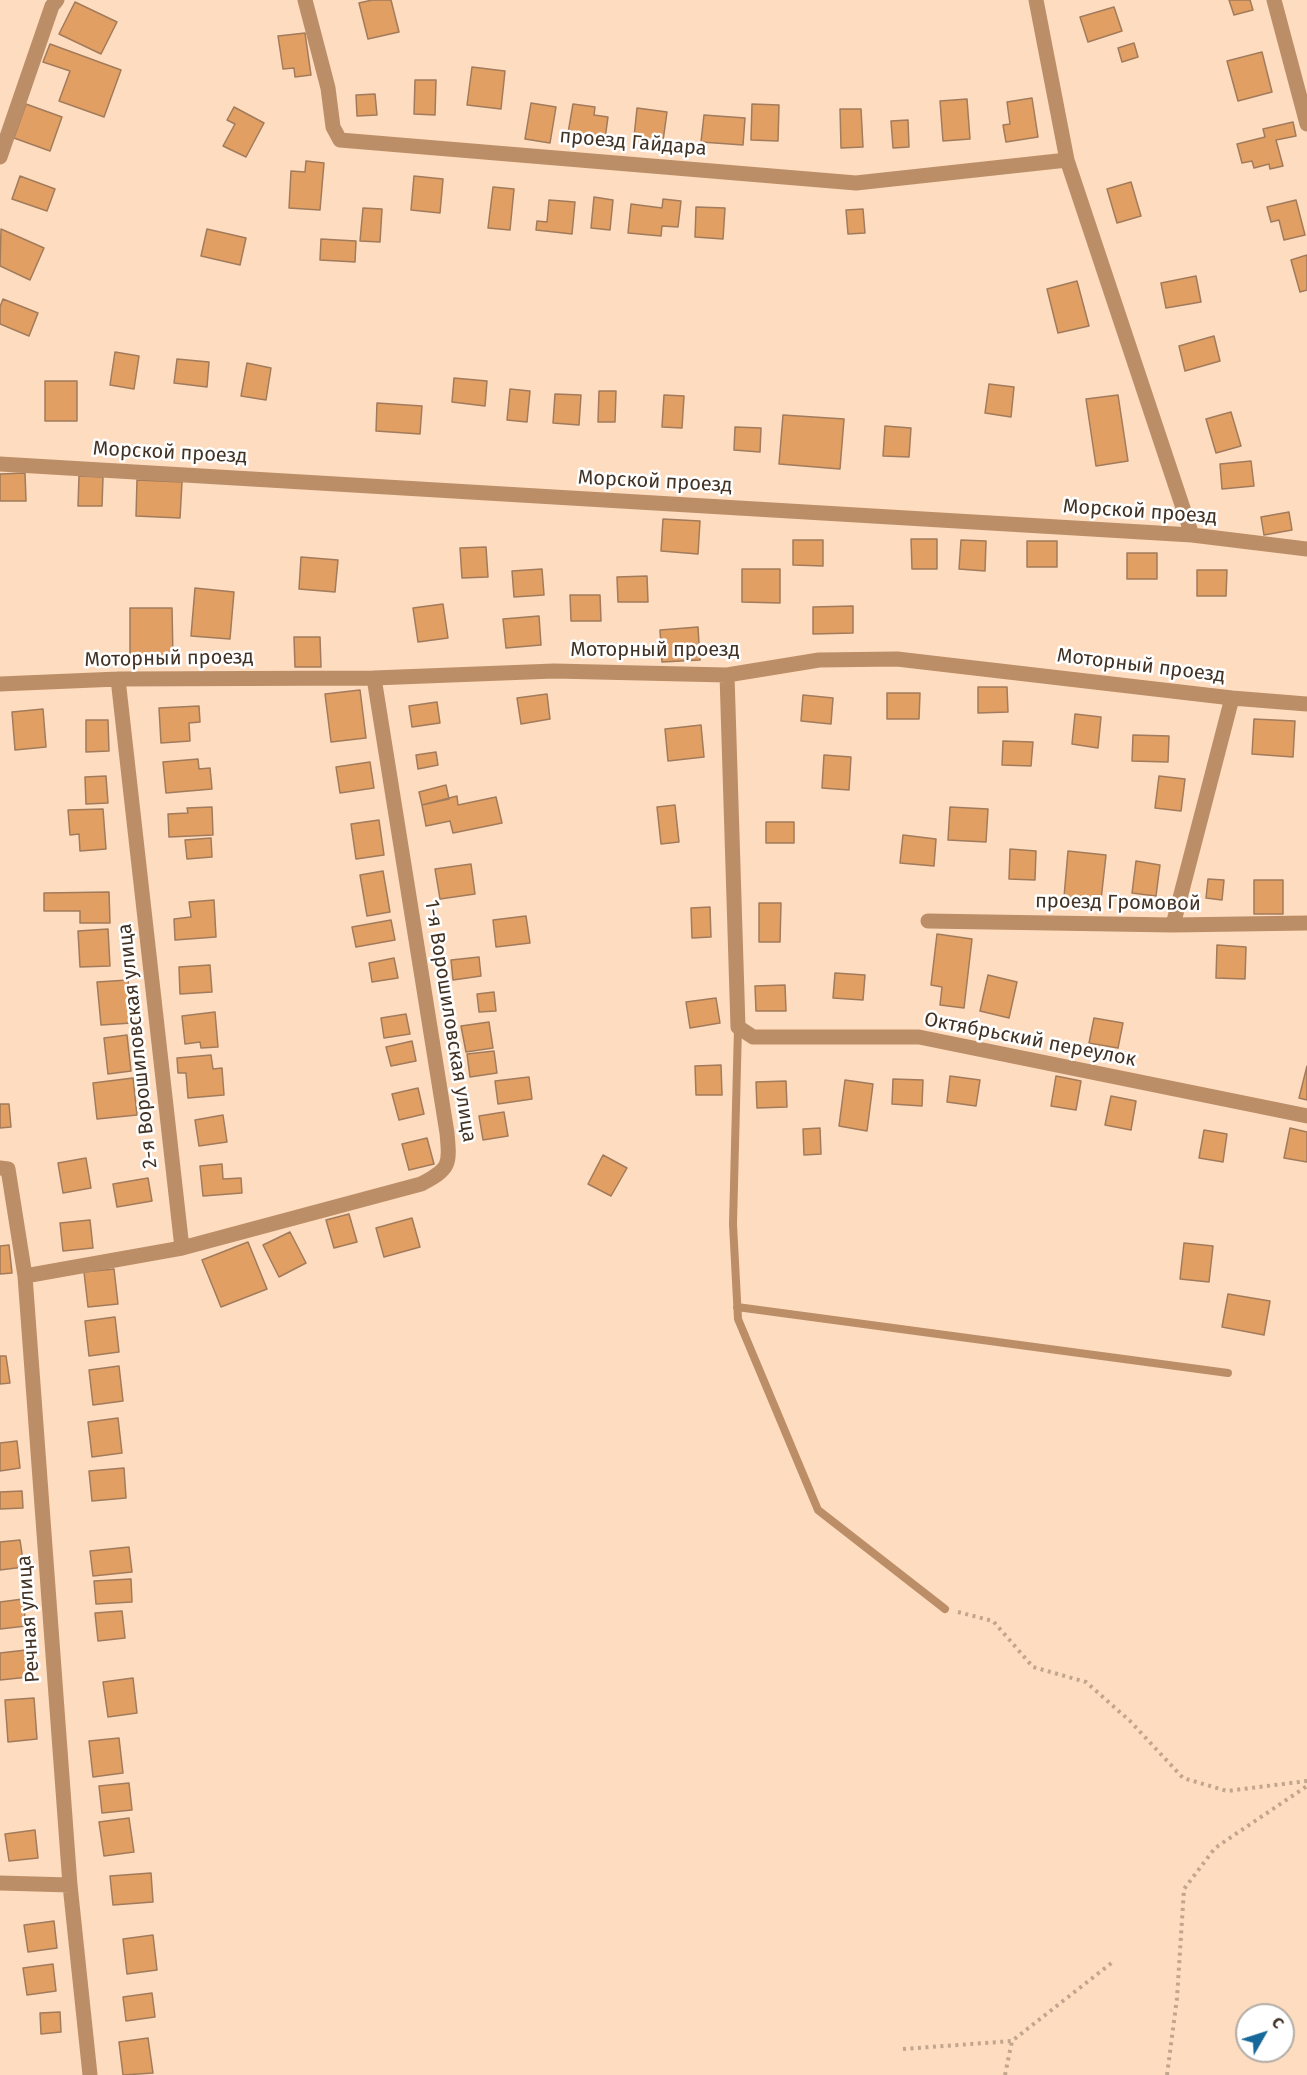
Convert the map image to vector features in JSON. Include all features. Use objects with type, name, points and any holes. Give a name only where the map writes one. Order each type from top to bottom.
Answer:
[{"type":"street","points":[[0,157],[52,6],[57,0]]},
{"type":"street","name":"проезд Гайдара","points":[[305,0],[328,88],[333,128],[340,140],[856,183],[1067,160]]},
{"type":"street","points":[[1036,0],[1067,160],[1192,535]]},
{"type":"street","points":[[1274,0],[1307,124]]},
{"type":"street","name":"Морской проезд","points":[[0,464],[1192,535],[1307,549]]},
{"type":"street","name":"Моторный проезд","points":[[0,684],[118,679],[374,678],[554,671],[727,675],[819,660],[897,659],[1232,698],[1307,704]]},
{"type":"street","points":[[727,675],[738,1028]]},
{"type":"street","name":"1-я Ворошиловская улица","points":[[182,1248],[421,1184],[441,1174],[449,1159],[446,1121],[374,678]]},
{"type":"street","name":"2-я Ворошиловская улица","points":[[118,679],[182,1248]]},
{"type":"street","points":[[1173,926],[1232,698]]},
{"type":"street","name":"проезд Громовой","points":[[928,921],[1173,926],[1307,923]]},
{"type":"street","name":"Октябрьский переулок","points":[[738,1028],[753,1037],[919,1037],[1307,1116]]},
{"type":"street","name":"Речная улица","points":[[0,1168],[8,1169],[25,1276],[70,1885],[90,2075]]},
{"type":"street","points":[[25,1276],[182,1248]]},
{"type":"street","points":[[0,1883],[70,1885]]},
{"type":"lane","points":[[738,1028],[733,1224],[738,1319],[818,1510],[945,1609]]},
{"type":"lane","points":[[737,1307],[1228,1373]]},
{"type":"path","points":[[945,1609],[993,1621],[1033,1666],[1086,1682],[1130,1721],[1183,1778],[1227,1791],[1307,1781]]},
{"type":"path","points":[[1167,2075],[1177,1998],[1184,1889],[1215,1848],[1307,1786]]},
{"type":"path","points":[[903,2049],[1012,2041],[1114,1961]]},
{"type":"path","points":[[1005,2075],[1012,2041]]},
{"type":"building","points":[[391,0],[399,32],[368,39],[359,3]]},
{"type":"building","points":[[1229,0],[1250,0],[1253,10],[1234,15]]},
{"type":"building","points":[[75,2],[117,22],[101,54],[59,34]]},
{"type":"building","points":[[1114,7],[1122,31],[1088,42],[1080,17]]},
{"type":"building","points":[[305,33],[311,75],[295,77],[294,68],[283,69],[278,36]]},
{"type":"building","points":[[1134,43],[1138,57],[1122,62],[1118,48]]},
{"type":"building","points":[[50,44],[121,70],[104,117],[59,101],[70,71],[43,62]]},
{"type":"building","points":[[1262,52],[1272,92],[1238,101],[1227,61]]},
{"type":"building","points":[[472,67],[505,71],[501,109],[467,105]]},
{"type":"building","points":[[415,80],[436,80],[435,115],[414,114]]},
{"type":"building","points":[[375,94],[377,115],[357,116],[356,95]]},
{"type":"building","points":[[1032,98],[1038,137],[1006,142],[1003,125],[1010,124],[1007,102]]},
{"type":"building","points":[[967,99],[970,139],[943,141],[940,101]]},
{"type":"building","points":[[531,103],[556,107],[550,143],[525,139]]},
{"type":"building","points":[[26,104],[62,117],[50,151],[14,138]]},
{"type":"building","points":[[573,104],[595,107],[594,115],[608,117],[605,139],[568,133]]},
{"type":"building","points":[[752,104],[779,105],[778,141],[751,140]]},
{"type":"building","points":[[234,107],[264,123],[246,157],[223,146],[235,124],[227,120]]},
{"type":"building","points":[[637,108],[667,112],[663,141],[634,137]]},
{"type":"building","points":[[840,109],[861,109],[863,147],[841,148]]},
{"type":"building","points":[[704,115],[745,118],[743,145],[701,142]]},
{"type":"building","points":[[908,120],[909,147],[893,148],[891,121]]},
{"type":"building","points":[[1293,122],[1296,136],[1276,140],[1283,166],[1270,169],[1269,164],[1254,168],[1252,161],[1242,163],[1237,144],[1265,137],[1263,129]]},
{"type":"building","points":[[306,161],[324,163],[320,210],[289,208],[291,171],[305,172]]},
{"type":"building","points":[[20,176],[55,189],[47,211],[12,199]]},
{"type":"building","points":[[414,176],[443,179],[440,213],[411,210]]},
{"type":"building","points":[[1131,182],[1141,216],[1117,223],[1107,189]]},
{"type":"building","points":[[493,187],[514,189],[510,230],[488,228]]},
{"type":"building","points":[[594,197],[613,200],[610,230],[591,228]]},
{"type":"building","points":[[663,199],[681,201],[678,227],[662,226],[661,236],[628,233],[631,204],[662,208]]},
{"type":"building","points":[[549,200],[575,202],[572,234],[536,230],[537,221],[547,222]]},
{"type":"building","points":[[1296,200],[1305,235],[1284,240],[1279,220],[1271,222],[1267,207]]},
{"type":"building","points":[[696,207],[725,208],[723,239],[695,237]]},
{"type":"building","points":[[363,208],[382,209],[380,242],[360,241]]},
{"type":"building","points":[[863,209],[865,233],[848,234],[846,210]]},
{"type":"building","points":[[1,229],[44,248],[30,280],[0,266]]},
{"type":"building","points":[[207,229],[246,238],[240,265],[201,256]]},
{"type":"building","points":[[321,239],[356,241],[355,262],[320,260]]},
{"type":"building","points":[[1307,255],[1307,290],[1300,292],[1291,260]]},
{"type":"building","points":[[1196,276],[1201,302],[1166,308],[1161,283]]},
{"type":"building","points":[[1077,281],[1089,326],[1058,333],[1047,289]]},
{"type":"building","points":[[3,299],[38,313],[29,336],[0,324],[0,307]]},
{"type":"building","points":[[1214,336],[1220,361],[1185,371],[1179,346]]},
{"type":"building","points":[[115,352],[139,356],[134,389],[110,385]]},
{"type":"building","points":[[177,359],[209,362],[207,387],[174,383]]},
{"type":"building","points":[[247,363],[271,368],[266,400],[241,396]]},
{"type":"building","points":[[454,378],[487,381],[485,406],[452,402]]},
{"type":"building","points":[[45,381],[77,381],[77,421],[45,421]]},
{"type":"building","points":[[989,384],[1014,387],[1011,417],[985,413]]},
{"type":"building","points":[[510,389],[530,391],[527,422],[507,420]]},
{"type":"building","points":[[599,391],[616,391],[615,422],[598,422]]},
{"type":"building","points":[[555,394],[581,395],[579,425],[553,423]]},
{"type":"building","points":[[664,395],[684,396],[682,428],[662,427]]},
{"type":"building","points":[[1118,395],[1128,461],[1096,466],[1086,399]]},
{"type":"building","points":[[377,403],[422,406],[420,434],[376,431]]},
{"type":"building","points":[[1231,412],[1241,446],[1216,453],[1206,419]]},
{"type":"building","points":[[783,415],[844,419],[840,469],[779,464]]},
{"type":"building","points":[[885,426],[911,428],[909,457],[883,456]]},
{"type":"building","points":[[735,427],[761,428],[760,452],[734,450]]},
{"type":"building","points":[[1251,461],[1254,486],[1222,489],[1220,464]]},
{"type":"building","points":[[25,473],[26,501],[0,501],[0,474]]},
{"type":"building","points":[[79,476],[103,477],[102,506],[78,506]]},
{"type":"building","points":[[137,480],[182,482],[180,518],[136,516]]},
{"type":"building","points":[[1289,512],[1292,530],[1264,535],[1261,517]]},
{"type":"building","points":[[663,519],[700,521],[698,554],[661,551]]},
{"type":"building","points":[[911,539],[937,539],[937,569],[912,569]]},
{"type":"building","points":[[793,540],[823,540],[823,566],[793,565]]},
{"type":"building","points":[[961,540],[986,541],[985,571],[959,569]]},
{"type":"building","points":[[1027,541],[1057,541],[1057,567],[1027,567]]},
{"type":"building","points":[[486,547],[488,577],[462,578],[460,548]]},
{"type":"building","points":[[1127,553],[1157,553],[1157,579],[1127,579]]},
{"type":"building","points":[[301,557],[338,560],[335,592],[299,589]]},
{"type":"building","points":[[542,569],[544,595],[514,597],[512,571]]},
{"type":"building","points":[[742,569],[780,569],[780,603],[742,602]]},
{"type":"building","points":[[1197,570],[1227,570],[1226,596],[1197,596]]},
{"type":"building","points":[[647,576],[648,602],[618,602],[617,577]]},
{"type":"building","points":[[195,588],[234,592],[230,639],[191,636]]},
{"type":"building","points":[[570,595],[600,595],[601,621],[571,621]]},
{"type":"building","points":[[443,604],[448,638],[418,642],[413,608]]},
{"type":"building","points":[[853,606],[853,633],[813,634],[813,607]]},
{"type":"building","points":[[130,608],[172,608],[173,657],[130,657]]},
{"type":"building","points":[[539,616],[541,645],[506,648],[503,619]]},
{"type":"building","points":[[698,627],[700,660],[662,662],[660,630]]},
{"type":"building","points":[[294,637],[320,637],[321,667],[295,667]]},
{"type":"building","points":[[978,687],[1007,687],[1008,712],[978,713]]},
{"type":"building","points":[[360,690],[366,738],[331,742],[325,694]]},
{"type":"building","points":[[887,693],[920,693],[919,719],[887,719]]},
{"type":"building","points":[[547,694],[550,719],[521,724],[517,698]]},
{"type":"building","points":[[803,695],[833,698],[831,724],[801,721]]},
{"type":"building","points":[[437,702],[440,723],[412,727],[409,706]]},
{"type":"building","points":[[199,706],[200,722],[189,723],[190,741],[161,743],[159,708]]},
{"type":"building","points":[[43,709],[46,747],[15,750],[12,712]]},
{"type":"building","points":[[1075,714],[1101,717],[1098,748],[1072,744]]},
{"type":"building","points":[[1254,719],[1295,721],[1293,757],[1252,754]]},
{"type":"building","points":[[86,720],[108,720],[109,751],[86,752]]},
{"type":"building","points":[[701,725],[704,757],[668,761],[665,729]]},
{"type":"building","points":[[1133,735],[1169,736],[1168,762],[1132,761]]},
{"type":"building","points":[[1003,741],[1033,742],[1031,766],[1002,765]]},
{"type":"building","points":[[436,752],[438,765],[418,769],[416,755]]},
{"type":"building","points":[[824,755],[851,757],[849,790],[822,788]]},
{"type":"building","points":[[198,759],[199,769],[210,768],[212,789],[166,793],[163,762]]},
{"type":"building","points":[[370,762],[374,788],[340,793],[336,767]]},
{"type":"building","points":[[106,776],[108,803],[86,804],[85,777]]},
{"type":"building","points":[[1159,776],[1185,779],[1181,811],[1155,808]]},
{"type":"building","points":[[446,785],[449,799],[422,805],[419,792]]},
{"type":"building","points":[[457,796],[458,805],[496,797],[502,823],[453,833],[450,821],[426,826],[422,805]]},
{"type":"building","points":[[675,805],[679,842],[661,844],[657,807]]},
{"type":"building","points":[[212,807],[213,835],[169,837],[168,814],[188,813],[187,808]]},
{"type":"building","points":[[950,807],[988,809],[986,842],[948,840]]},
{"type":"building","points":[[103,809],[106,849],[80,851],[79,834],[70,835],[68,810]]},
{"type":"building","points":[[379,820],[384,855],[356,859],[351,824]]},
{"type":"building","points":[[766,822],[794,822],[794,843],[766,843]]},
{"type":"building","points":[[903,835],[936,839],[934,866],[900,863]]},
{"type":"building","points":[[211,838],[212,857],[187,859],[185,840]]},
{"type":"building","points":[[1010,849],[1036,851],[1035,880],[1009,879]]},
{"type":"building","points":[[1068,851],[1106,855],[1101,900],[1064,897]]},
{"type":"building","points":[[1136,861],[1160,865],[1156,896],[1132,893]]},
{"type":"building","points":[[471,864],[475,894],[440,899],[435,869]]},
{"type":"building","points":[[383,871],[390,912],[367,916],[360,875]]},
{"type":"building","points":[[1208,879],[1224,880],[1222,900],[1206,898]]},
{"type":"building","points":[[1254,880],[1283,880],[1283,914],[1254,914]]},
{"type":"building","points":[[109,892],[110,923],[80,923],[80,911],[44,911],[44,893]]},
{"type":"building","points":[[214,900],[216,937],[175,940],[174,919],[191,917],[189,902]]},
{"type":"building","points":[[759,903],[781,903],[780,942],[759,942]]},
{"type":"building","points":[[710,907],[711,937],[692,938],[691,908]]},
{"type":"building","points":[[526,916],[530,943],[496,947],[493,920]]},
{"type":"building","points":[[391,920],[395,940],[356,947],[352,927]]},
{"type":"building","points":[[108,929],[110,966],[80,967],[78,931]]},
{"type":"building","points":[[937,934],[972,939],[964,1008],[940,1005],[942,987],[931,985]]},
{"type":"building","points":[[1217,945],[1246,947],[1245,979],[1216,978]]},
{"type":"building","points":[[479,957],[481,976],[453,980],[451,960]]},
{"type":"building","points":[[394,958],[398,978],[372,982],[369,963]]},
{"type":"building","points":[[210,965],[212,992],[180,994],[179,967]]},
{"type":"building","points":[[835,973],[865,975],[863,1000],[833,998]]},
{"type":"building","points":[[988,975],[1017,982],[1009,1018],[980,1011]]},
{"type":"building","points":[[128,980],[132,1023],[101,1025],[97,982]]},
{"type":"building","points":[[785,985],[786,1011],[756,1011],[755,986]]},
{"type":"building","points":[[494,992],[496,1011],[479,1012],[477,994]]},
{"type":"building","points":[[716,998],[720,1023],[690,1028],[686,1002]]},
{"type":"building","points":[[215,1012],[218,1047],[201,1048],[200,1042],[185,1044],[182,1016]]},
{"type":"building","points":[[406,1014],[410,1034],[384,1038],[381,1018]]},
{"type":"building","points":[[1094,1018],[1123,1023],[1118,1048],[1089,1043]]},
{"type":"building","points":[[489,1022],[493,1048],[466,1052],[461,1026]]},
{"type":"building","points":[[127,1035],[131,1071],[108,1074],[104,1038]]},
{"type":"building","points":[[412,1041],[416,1061],[391,1066],[386,1047]]},
{"type":"building","points":[[494,1051],[497,1073],[470,1077],[467,1054]]},
{"type":"building","points":[[211,1055],[213,1069],[222,1068],[224,1095],[188,1098],[186,1073],[178,1073],[177,1058]]},
{"type":"building","points":[[721,1065],[722,1095],[696,1095],[695,1066]]},
{"type":"building","points":[[1307,1066],[1307,1100],[1299,1098]]},
{"type":"building","points":[[950,1076],[980,1080],[976,1106],[947,1102]]},
{"type":"building","points":[[1056,1076],[1081,1081],[1076,1110],[1051,1106]]},
{"type":"building","points":[[529,1077],[532,1099],[498,1104],[495,1081]]},
{"type":"building","points":[[133,1078],[137,1115],[97,1119],[93,1083]]},
{"type":"building","points":[[893,1079],[923,1080],[922,1106],[892,1104]]},
{"type":"building","points":[[845,1080],[873,1084],[867,1131],[839,1126]]},
{"type":"building","points":[[786,1081],[787,1107],[757,1108],[756,1082]]},
{"type":"building","points":[[418,1088],[424,1114],[399,1120],[392,1094]]},
{"type":"building","points":[[1111,1096],[1136,1101],[1131,1130],[1105,1125]]},
{"type":"building","points":[[0,1104],[9,1104],[11,1127],[0,1128]]},
{"type":"building","points":[[504,1112],[508,1136],[483,1140],[479,1116]]},
{"type":"building","points":[[223,1115],[227,1142],[199,1146],[195,1120]]},
{"type":"building","points":[[820,1128],[821,1154],[804,1155],[803,1129]]},
{"type":"building","points":[[1290,1128],[1307,1132],[1307,1162],[1284,1158]]},
{"type":"building","points":[[1204,1130],[1227,1134],[1223,1162],[1199,1158]]},
{"type":"building","points":[[427,1138],[434,1164],[409,1170],[402,1144]]},
{"type":"building","points":[[603,1155],[627,1168],[611,1196],[588,1184]]},
{"type":"building","points":[[86,1158],[91,1188],[63,1193],[58,1163]]},
{"type":"building","points":[[222,1164],[223,1179],[241,1178],[242,1193],[203,1196],[200,1166]]},
{"type":"building","points":[[148,1178],[152,1201],[117,1207],[113,1184]]},
{"type":"building","points":[[349,1214],[357,1242],[334,1248],[326,1220]]},
{"type":"building","points":[[412,1218],[420,1247],[384,1257],[376,1228]]},
{"type":"building","points":[[90,1220],[93,1248],[63,1251],[60,1223]]},
{"type":"building","points":[[290,1232],[306,1263],[279,1277],[263,1245]]},
{"type":"building","points":[[248,1242],[267,1289],[221,1307],[202,1260]]},
{"type":"building","points":[[1184,1243],[1213,1246],[1209,1282],[1180,1279]]},
{"type":"building","points":[[9,1245],[12,1273],[0,1274],[0,1246]]},
{"type":"building","points":[[114,1269],[118,1304],[88,1307],[84,1272]]},
{"type":"building","points":[[1228,1294],[1270,1301],[1264,1335],[1222,1327]]},
{"type":"building","points":[[115,1317],[119,1352],[89,1356],[85,1321]]},
{"type":"building","points":[[0,1356],[6,1356],[10,1383],[0,1384]]},
{"type":"building","points":[[119,1366],[123,1401],[93,1405],[89,1370]]},
{"type":"building","points":[[118,1418],[122,1453],[92,1457],[88,1422]]},
{"type":"building","points":[[17,1441],[20,1468],[0,1471],[0,1443]]},
{"type":"building","points":[[124,1468],[126,1498],[92,1501],[89,1471]]},
{"type":"building","points":[[22,1491],[23,1508],[0,1509],[0,1492]]},
{"type":"building","points":[[20,1540],[24,1567],[0,1570],[0,1542]]},
{"type":"building","points":[[129,1547],[132,1572],[93,1576],[90,1551]]},
{"type":"building","points":[[131,1579],[132,1602],[96,1604],[94,1581]]},
{"type":"building","points":[[23,1599],[26,1626],[0,1629],[0,1602]]},
{"type":"building","points":[[122,1611],[125,1638],[98,1641],[95,1613]]},
{"type":"building","points":[[26,1650],[29,1677],[0,1680],[0,1653]]},
{"type":"building","points":[[133,1678],[137,1713],[108,1717],[103,1682]]},
{"type":"building","points":[[34,1698],[37,1739],[8,1742],[5,1700]]},
{"type":"building","points":[[119,1738],[123,1773],[93,1777],[89,1741]]},
{"type":"building","points":[[129,1783],[132,1810],[102,1813],[99,1786]]},
{"type":"building","points":[[129,1818],[134,1852],[104,1856],[99,1822]]},
{"type":"building","points":[[35,1830],[38,1858],[9,1861],[5,1834]]},
{"type":"building","points":[[151,1873],[153,1902],[113,1905],[110,1876]]},
{"type":"building","points":[[54,1921],[57,1948],[28,1952],[24,1925]]},
{"type":"building","points":[[153,1935],[157,1970],[127,1974],[123,1939]]},
{"type":"building","points":[[53,1964],[56,1991],[27,1995],[23,1968]]},
{"type":"building","points":[[152,1993],[155,2017],[126,2021],[123,1997]]},
{"type":"building","points":[[60,2012],[61,2032],[41,2034],[40,2013]]},
{"type":"building","points":[[148,2038],[153,2073],[123,2075],[119,2042]]}]
